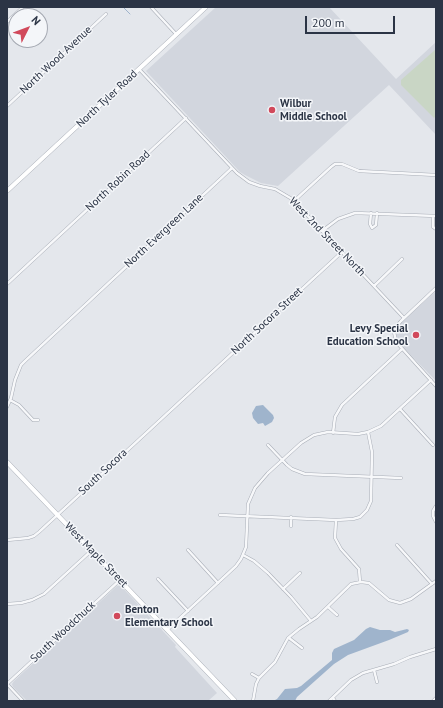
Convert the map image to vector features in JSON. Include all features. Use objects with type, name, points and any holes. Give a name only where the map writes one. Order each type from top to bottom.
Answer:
[{"type":"main road","name":"North Tyler Road","points":[[7,191],[206,7]]},
{"type":"main road","name":"West Maple Street","points":[[7,462],[235,701]]},
{"type":"street","points":[[7,22],[23,7]]},
{"type":"street","points":[[151,7],[177,34]]},
{"type":"street","name":"North Wood Avenue","points":[[7,106],[106,14]]},
{"type":"street","name":"West 2nd Street North","points":[[139,69],[232,168],[249,182],[281,192],[294,201],[404,318]]},
{"type":"street","name":"North Robin Road","points":[[7,284],[186,118]]},
{"type":"street","points":[[294,201],[331,167],[340,164],[359,171],[436,175]]},
{"type":"street","name":"North Evergreen Lane","points":[[7,407],[15,380],[21,365],[25,360],[232,168]]},
{"type":"street","points":[[322,231],[336,220],[348,215],[370,213],[435,216],[433,227],[436,229]]},
{"type":"street","points":[[370,213],[370,224],[372,228],[376,225],[377,213]]},
{"type":"street","name":"North Socora Street","points":[[192,390],[342,252]]},
{"type":"street","points":[[374,286],[402,259]]},
{"type":"street","points":[[436,288],[397,325],[394,332],[396,341],[402,349],[436,386]]},
{"type":"street","points":[[333,433],[335,417],[342,405],[402,349]]},
{"type":"street","points":[[167,630],[236,566],[246,547],[248,504],[255,488],[261,480],[282,460],[308,438],[321,433],[358,434],[368,432],[381,426],[431,380]]},
{"type":"street","name":"South Socora","points":[[7,540],[34,536],[192,390]]},
{"type":"street","points":[[10,400],[19,405],[33,420],[38,420]]},
{"type":"street","points":[[400,409],[433,445]]},
{"type":"street","points":[[220,515],[336,520],[357,518],[364,514],[370,506],[371,501],[372,452],[368,432]]},
{"type":"street","points":[[268,445],[292,469],[305,474],[401,478]]},
{"type":"street","points":[[436,506],[433,511],[433,516],[436,522]]},
{"type":"street","points":[[291,517],[291,526]]},
{"type":"street","points":[[336,520],[335,538],[341,549],[359,570],[360,582]]},
{"type":"street","points":[[396,545],[432,584]]},
{"type":"street","points":[[7,604],[21,603],[32,600],[44,594],[92,550]]},
{"type":"street","points":[[188,550],[218,583]]},
{"type":"street","points":[[243,555],[260,566],[283,589],[310,621]]},
{"type":"street","points":[[283,589],[300,573]]},
{"type":"street","points":[[158,578],[188,611]]},
{"type":"street","name":"South Woodchuck","points":[[7,684],[120,580]]},
{"type":"street","points":[[253,701],[256,684],[259,678],[275,662],[289,638],[328,607],[351,584],[360,582],[369,583],[389,600],[400,603],[412,599],[436,581]]},
{"type":"street","points":[[328,607],[337,616]]},
{"type":"street","points":[[289,638],[302,648]]},
{"type":"street","points":[[329,701],[351,680],[363,673],[436,649]]},
{"type":"street","points":[[374,670],[377,682]]},
{"type":"street","points":[[252,674],[259,678]]},
{"type":"street","points":[[7,684],[23,701]]},
{"type":"street","points":[[433,701],[436,698]]},
{"type":"shaded area","name":"Wilbur Middle School","points":[[216,7],[329,7],[396,79],[436,42],[436,135],[389,85],[278,186],[261,183],[245,175],[240,172],[146,71]]},
{"type":"shaded area","name":"Levy Special Education School","points":[[436,291],[436,381],[400,344],[396,332],[402,322]]},
{"type":"shaded area","name":"Benton Elementary School","points":[[120,585],[176,645],[175,647],[217,693],[208,701],[27,701],[13,687],[12,684],[14,681],[117,586]]},
{"type":"green space","points":[[435,50],[436,116],[434,118],[401,85],[401,80]]},
{"type":"water","points":[[263,405],[274,418],[272,422],[265,426],[263,423],[258,424],[253,418],[252,413],[256,406]]},
{"type":"water","points":[[370,627],[395,632],[407,629],[409,630],[408,632],[389,640],[348,655],[334,664],[297,697],[295,701],[273,701],[277,699],[285,689],[297,688],[301,686],[332,660],[332,653],[334,649],[354,640]]},
{"type":"waterway","points":[[123,7],[130,14]]},
{"type":"place","name":"Wilbur Middle School","points":[[272,110]]},
{"type":"place","name":"Levy Special Education School","points":[[416,335]]},
{"type":"place","name":"Benton Elementary School","points":[[117,616]]}]
